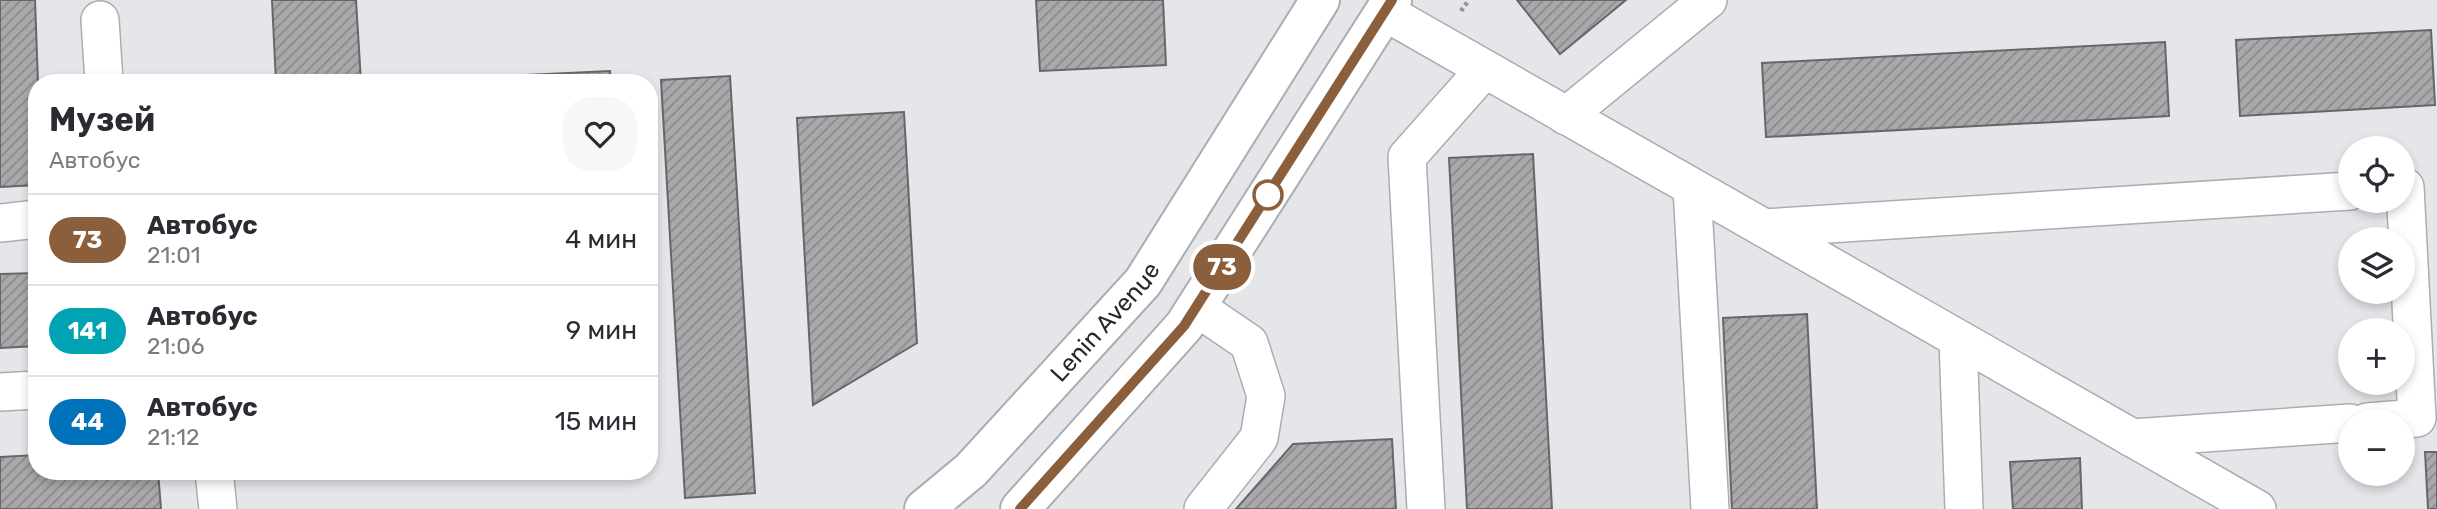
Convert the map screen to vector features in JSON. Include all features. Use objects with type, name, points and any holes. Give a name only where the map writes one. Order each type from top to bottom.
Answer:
[{"type":"main road","name":"Lenin Avenue","points":[[923,509],[971,470],[1143,282],[1320,0]]},
{"type":"main road","points":[[1020,509],[1184,326],[1388,6]]},
{"type":"lane","points":[[1566,116],[1708,0]]},
{"type":"lane","points":[[1388,6],[1485,69],[2132,438],[2244,505]]},
{"type":"lane","points":[[100,20],[103,74]]},
{"type":"lane","points":[[1426,509],[1407,157],[1485,69]]},
{"type":"lane","points":[[1692,188],[1710,509]]},
{"type":"lane","points":[[1764,228],[2338,192]]},
{"type":"lane","points":[[2406,213],[2415,418]]},
{"type":"lane","points":[[0,223],[28,220]]},
{"type":"lane","points":[[1196,307],[1249,343],[1266,396],[1259,438],[1203,509]]},
{"type":"lane","points":[[1958,339],[1964,509]]},
{"type":"lane","points":[[0,392],[28,390]]},
{"type":"lane","points":[[2132,438],[2338,424]]},
{"type":"lane","points":[[215,480],[218,509]]},
{"type":"building","points":[[0,0],[35,0],[38,74],[28,74],[28,185],[0,187]]},
{"type":"building","points":[[272,0],[356,0],[361,74],[276,74]]},
{"type":"building","points":[[1036,0],[1163,0],[1166,65],[1040,71]]},
{"type":"building","points":[[1517,0],[1626,0],[1560,54]]},
{"type":"building","points":[[2431,30],[2435,105],[2240,116],[2236,40]]},
{"type":"building","points":[[2165,42],[2169,116],[1766,137],[1762,63]]},
{"type":"building","points":[[610,71],[610,74],[547,74]]},
{"type":"building","points":[[730,76],[755,493],[685,498],[661,80]]},
{"type":"building","points":[[904,112],[917,343],[813,405],[797,118]]},
{"type":"building","points":[[1533,154],[1552,509],[1467,509],[1449,158]]},
{"type":"building","points":[[28,273],[28,346],[0,348],[0,274]]},
{"type":"building","points":[[1807,314],[1817,509],[1732,509],[1723,318]]},
{"type":"building","points":[[1392,439],[1396,509],[1236,509],[1293,444]]},
{"type":"building","points":[[2425,452],[2437,452],[2437,509],[2428,509]]},
{"type":"building","points":[[28,455],[28,480],[159,480],[161,509],[0,509],[0,457]]},
{"type":"building","points":[[2080,458],[2082,509],[2013,509],[2010,462]]},
{"type":"bus line","name":"73","points":[[1020,509],[1184,326],[1392,0]]}]
